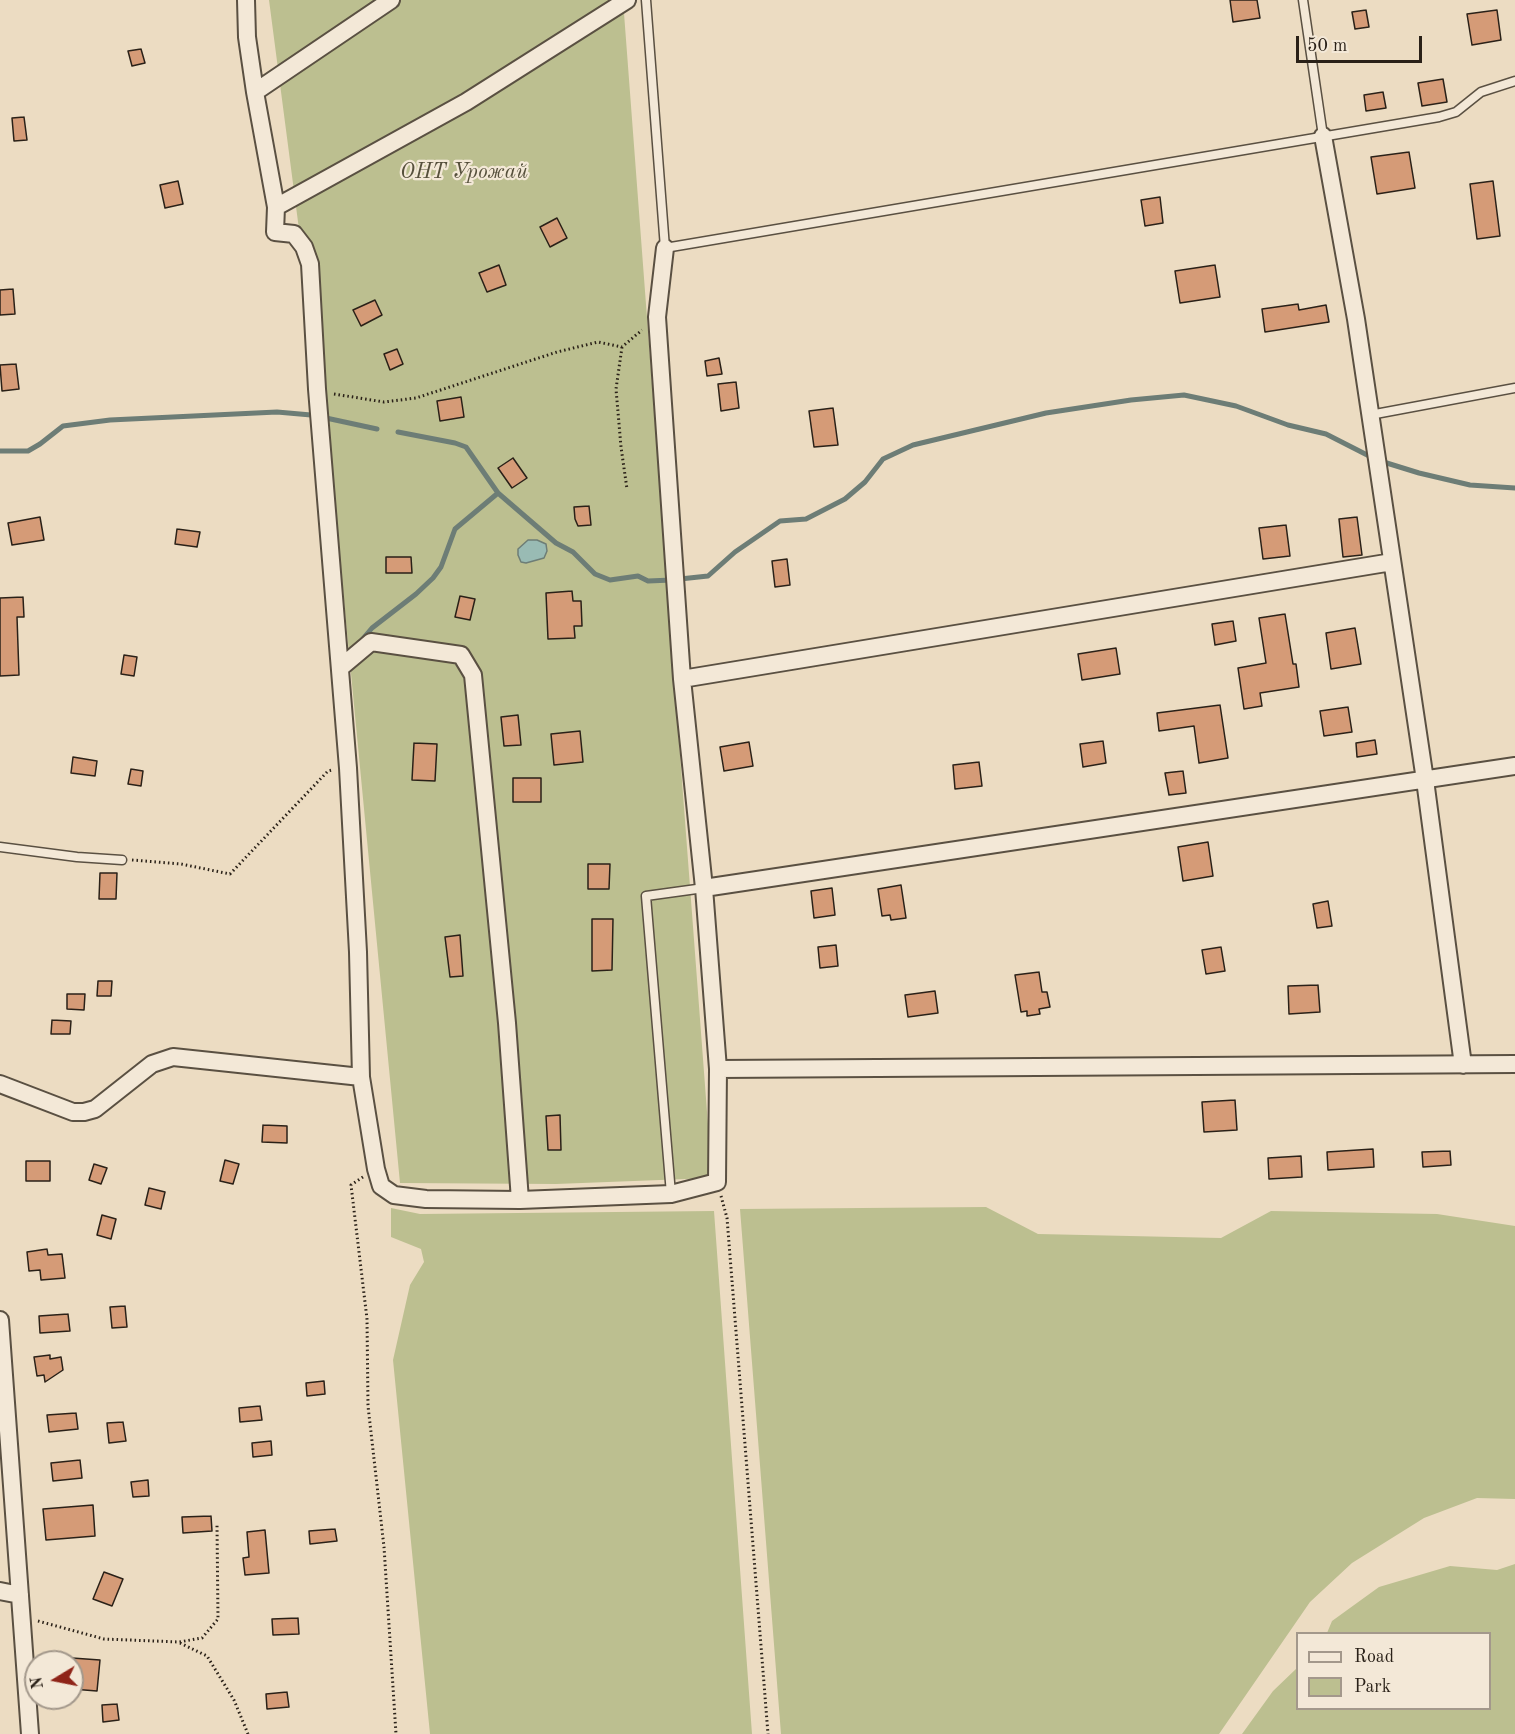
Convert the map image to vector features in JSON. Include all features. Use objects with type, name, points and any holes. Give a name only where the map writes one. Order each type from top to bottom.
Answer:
[{"type":"street","points":[[246,0],[247,37],[276,207],[275,232],[294,234],[304,248],[310,264],[317,389],[348,768],[362,1077],[376,1169],[381,1185],[394,1195],[426,1199],[520,1200],[671,1194],[717,1182],[718,1069],[704,888],[682,679],[657,317],[665,248]]},
{"type":"street","points":[[255,92],[391,0]]},
{"type":"street","points":[[276,207],[466,102],[627,0]]},
{"type":"street","points":[[1323,136],[1356,319],[1425,780],[1463,1065]]},
{"type":"street","points":[[682,679],[1392,562]]},
{"type":"street","points":[[340,668],[371,642],[461,655],[473,675],[507,1023],[520,1200]]},
{"type":"street","points":[[704,888],[1515,766]]},
{"type":"street","points":[[0,1084],[73,1112],[84,1112],[95,1108],[152,1064],[173,1058],[362,1077]]},
{"type":"street","points":[[718,1069],[1515,1064]]},
{"type":"street","points":[[0,1320],[30,1734]]},
{"type":"street","points":[[0,1591],[20,1595]]},
{"type":"lane","points":[[646,0],[665,248],[1439,117],[1456,112],[1481,92],[1515,81]]},
{"type":"lane","points":[[1303,0],[1323,136]]},
{"type":"lane","points":[[1370,415],[1515,388]]},
{"type":"lane","points":[[0,847],[122,860]]},
{"type":"lane","points":[[671,1194],[646,896],[704,888]]},
{"type":"path","points":[[627,489],[616,388],[622,347],[657,317]]},
{"type":"path","points":[[317,389],[346,397],[384,402],[416,398],[557,352],[598,342],[622,347]]},
{"type":"path","points":[[122,860],[181,864],[230,874],[328,771],[348,768]]},
{"type":"path","points":[[376,1169],[351,1185],[368,1319],[368,1406],[384,1547],[396,1734]]},
{"type":"path","points":[[717,1182],[727,1218],[768,1734]]},
{"type":"path","points":[[22,1617],[104,1639],[179,1642],[202,1638],[218,1618],[217,1525]]},
{"type":"path","points":[[179,1642],[207,1656],[234,1700],[248,1734]]},
{"type":"green space","name":"ОНТ Урожай","points":[[269,0],[623,0],[712,1178],[556,1184],[400,1183],[334,497]]},
{"type":"green space","points":[[986,1207],[1038,1234],[1221,1238],[1271,1211],[1437,1214],[1515,1226],[1515,1499],[1477,1498],[1424,1518],[1352,1563],[1310,1602],[1219,1734],[781,1734],[740,1209]]},
{"type":"green space","points":[[391,1208],[420,1214],[714,1211],[752,1734],[430,1734],[393,1360],[410,1285],[424,1262],[421,1249],[391,1237]]},
{"type":"green space","points":[[1515,1564],[1515,1734],[1242,1734],[1273,1691],[1296,1669],[1296,1710],[1491,1710],[1491,1632],[1327,1632],[1332,1621],[1379,1587],[1450,1566],[1497,1570]]},
{"type":"water","points":[[528,540],[537,540],[546,544],[547,551],[544,558],[526,563],[521,562],[518,549]]},
{"type":"building","points":[[1230,0],[1257,0],[1260,18],[1233,22]]},
{"type":"building","points":[[1366,10],[1369,27],[1355,29],[1352,12]]},
{"type":"building","points":[[1497,10],[1501,40],[1472,45],[1467,14]]},
{"type":"building","points":[[141,49],[145,63],[132,66],[128,51]]},
{"type":"building","points":[[1443,79],[1447,102],[1422,106],[1418,83]]},
{"type":"building","points":[[1383,92],[1386,108],[1366,111],[1364,95]]},
{"type":"building","points":[[24,117],[27,140],[14,141],[12,118]]},
{"type":"building","points":[[1409,152],[1415,188],[1377,194],[1371,157]]},
{"type":"building","points":[[178,181],[183,204],[165,208],[160,185]]},
{"type":"building","points":[[1493,181],[1500,236],[1477,239],[1470,184]]},
{"type":"building","points":[[1160,197],[1163,223],[1145,226],[1141,200]]},
{"type":"building","points":[[557,218],[567,238],[550,247],[540,227]]},
{"type":"building","points":[[499,265],[506,285],[487,292],[479,273]]},
{"type":"building","points":[[1215,265],[1220,297],[1180,303],[1175,271]]},
{"type":"building","points":[[13,289],[15,314],[0,315],[0,290]]},
{"type":"building","points":[[375,300],[382,315],[361,326],[353,310]]},
{"type":"building","points":[[1298,304],[1299,310],[1326,305],[1329,322],[1265,332],[1262,309]]},
{"type":"building","points":[[397,349],[403,364],[390,370],[384,354]]},
{"type":"building","points":[[719,358],[722,374],[707,376],[705,361]]},
{"type":"building","points":[[16,364],[19,389],[2,391],[0,365]]},
{"type":"building","points":[[736,382],[739,408],[721,411],[718,384]]},
{"type":"building","points":[[461,397],[464,417],[440,421],[437,401]]},
{"type":"building","points":[[833,408],[838,445],[814,447],[809,411]]},
{"type":"building","points":[[513,458],[527,478],[512,488],[498,468]]},
{"type":"building","points":[[589,506],[591,525],[578,526],[574,507]]},
{"type":"building","points":[[40,517],[44,540],[12,545],[8,523]]},
{"type":"building","points":[[1357,517],[1362,555],[1343,557],[1339,519]]},
{"type":"building","points":[[1286,525],[1290,556],[1263,559],[1259,528]]},
{"type":"building","points":[[177,529],[200,532],[197,547],[175,544]]},
{"type":"building","points":[[386,557],[411,557],[412,573],[386,573]]},
{"type":"building","points":[[787,559],[790,585],[775,587],[772,561]]},
{"type":"building","points":[[572,591],[573,601],[581,601],[582,626],[574,626],[575,638],[548,639],[546,593]]},
{"type":"building","points":[[460,596],[475,599],[470,620],[455,617]]},
{"type":"building","points":[[23,597],[24,617],[17,617],[19,675],[0,676],[0,598]]},
{"type":"building","points":[[1285,614],[1299,687],[1260,693],[1262,706],[1244,709],[1238,668],[1266,663],[1259,618]]},
{"type":"building","points":[[1233,621],[1236,641],[1215,645],[1212,624]]},
{"type":"building","points":[[1355,628],[1361,664],[1331,669],[1326,633]]},
{"type":"building","points":[[1116,648],[1120,674],[1082,680],[1078,654]]},
{"type":"building","points":[[124,655],[137,657],[134,676],[121,674]]},
{"type":"building","points":[[1220,705],[1228,758],[1199,763],[1194,726],[1159,731],[1157,713]]},
{"type":"building","points":[[1348,707],[1352,732],[1324,736],[1320,711]]},
{"type":"building","points":[[518,715],[521,745],[504,746],[501,717]]},
{"type":"building","points":[[580,731],[583,762],[554,765],[551,734]]},
{"type":"building","points":[[1375,740],[1377,754],[1357,757],[1356,743]]},
{"type":"building","points":[[1103,741],[1106,763],[1083,767],[1080,744]]},
{"type":"building","points":[[749,742],[753,766],[724,771],[720,747]]},
{"type":"building","points":[[414,743],[437,744],[435,781],[412,780]]},
{"type":"building","points":[[73,757],[97,761],[95,776],[71,773]]},
{"type":"building","points":[[979,762],[982,786],[955,789],[953,765]]},
{"type":"building","points":[[131,769],[143,771],[141,786],[128,784]]},
{"type":"building","points":[[1183,771],[1186,793],[1169,795],[1165,773]]},
{"type":"building","points":[[513,778],[541,778],[541,802],[513,802]]},
{"type":"building","points":[[1208,842],[1213,876],[1183,881],[1178,847]]},
{"type":"building","points":[[588,864],[610,864],[609,889],[588,889]]},
{"type":"building","points":[[100,873],[117,873],[116,899],[99,899]]},
{"type":"building","points":[[901,885],[906,918],[891,920],[890,915],[882,916],[878,889]]},
{"type":"building","points":[[832,888],[835,915],[814,918],[811,891]]},
{"type":"building","points":[[1328,901],[1332,926],[1317,928],[1313,904]]},
{"type":"building","points":[[592,919],[613,919],[612,970],[592,971]]},
{"type":"building","points":[[460,935],[463,976],[450,977],[445,937]]},
{"type":"building","points":[[836,945],[838,966],[820,968],[818,947]]},
{"type":"building","points":[[1221,947],[1225,971],[1206,974],[1202,950]]},
{"type":"building","points":[[1039,972],[1042,992],[1047,992],[1050,1007],[1039,1009],[1040,1014],[1027,1016],[1027,1011],[1021,1012],[1015,975]]},
{"type":"building","points":[[98,981],[112,981],[111,996],[97,996]]},
{"type":"building","points":[[1318,985],[1320,1012],[1289,1014],[1288,986]]},
{"type":"building","points":[[935,991],[938,1013],[908,1017],[905,995]]},
{"type":"building","points":[[67,994],[85,994],[84,1010],[67,1009]]},
{"type":"building","points":[[52,1020],[71,1021],[70,1034],[51,1034]]},
{"type":"building","points":[[1235,1100],[1237,1130],[1204,1132],[1202,1102]]},
{"type":"building","points":[[560,1115],[561,1150],[548,1150],[546,1116]]},
{"type":"building","points":[[263,1125],[287,1126],[287,1143],[262,1142]]},
{"type":"building","points":[[1373,1149],[1374,1167],[1328,1170],[1327,1152]]},
{"type":"building","points":[[1450,1151],[1451,1165],[1423,1167],[1422,1152]]},
{"type":"building","points":[[1301,1156],[1302,1177],[1269,1179],[1268,1158]]},
{"type":"building","points":[[225,1160],[239,1164],[233,1184],[220,1181]]},
{"type":"building","points":[[26,1161],[50,1161],[50,1181],[26,1181]]},
{"type":"building","points":[[94,1164],[107,1168],[101,1184],[89,1180]]},
{"type":"building","points":[[149,1188],[165,1192],[161,1209],[145,1205]]},
{"type":"building","points":[[102,1215],[116,1219],[111,1239],[97,1235]]},
{"type":"building","points":[[47,1249],[48,1255],[62,1254],[65,1278],[41,1280],[40,1270],[29,1271],[27,1252]]},
{"type":"building","points":[[125,1306],[127,1327],[112,1328],[110,1307]]},
{"type":"building","points":[[68,1314],[70,1331],[40,1333],[39,1316]]},
{"type":"building","points":[[50,1355],[50,1359],[61,1357],[63,1370],[45,1382],[44,1375],[37,1376],[34,1357]]},
{"type":"building","points":[[324,1381],[325,1394],[307,1396],[306,1383]]},
{"type":"building","points":[[260,1406],[262,1420],[240,1422],[239,1408]]},
{"type":"building","points":[[76,1413],[78,1429],[49,1432],[47,1415]]},
{"type":"building","points":[[123,1422],[126,1441],[109,1443],[107,1423]]},
{"type":"building","points":[[271,1441],[272,1455],[253,1457],[252,1443]]},
{"type":"building","points":[[80,1460],[82,1478],[53,1481],[51,1463]]},
{"type":"building","points":[[148,1480],[149,1496],[133,1497],[131,1482]]},
{"type":"building","points":[[93,1505],[95,1536],[46,1540],[43,1509]]},
{"type":"building","points":[[211,1516],[212,1531],[183,1533],[182,1517]]},
{"type":"building","points":[[335,1529],[337,1541],[310,1544],[309,1531]]},
{"type":"building","points":[[265,1530],[269,1573],[245,1575],[243,1558],[249,1557],[247,1532]]},
{"type":"building","points":[[104,1572],[123,1579],[112,1606],[93,1599]]},
{"type":"building","points":[[298,1618],[299,1634],[273,1635],[272,1619]]},
{"type":"building","points":[[84,1659],[100,1660],[97,1691],[84,1690]]},
{"type":"building","points":[[287,1692],[289,1707],[267,1709],[266,1694]]},
{"type":"building","points":[[117,1704],[119,1720],[103,1722],[102,1705]]},
{"type":"waterway","points":[[680,579],[708,576],[735,552],[780,521],[806,519],[845,499],[865,482],[883,459],[913,445],[1046,413],[1131,400],[1184,395],[1236,406],[1288,425],[1326,434],[1377,460],[1419,473],[1470,485],[1515,488]]},
{"type":"waterway","points":[[0,451],[28,451],[63,426],[110,420],[277,412],[311,415]]},
{"type":"waterway","points":[[326,418],[377,429]]},
{"type":"waterway","points":[[398,432],[466,447],[498,493],[556,543],[573,552],[595,574],[610,580],[638,576],[648,581],[672,580]]},
{"type":"waterway","points":[[361,641],[372,628],[433,578],[441,567],[455,529],[498,493]]}]
